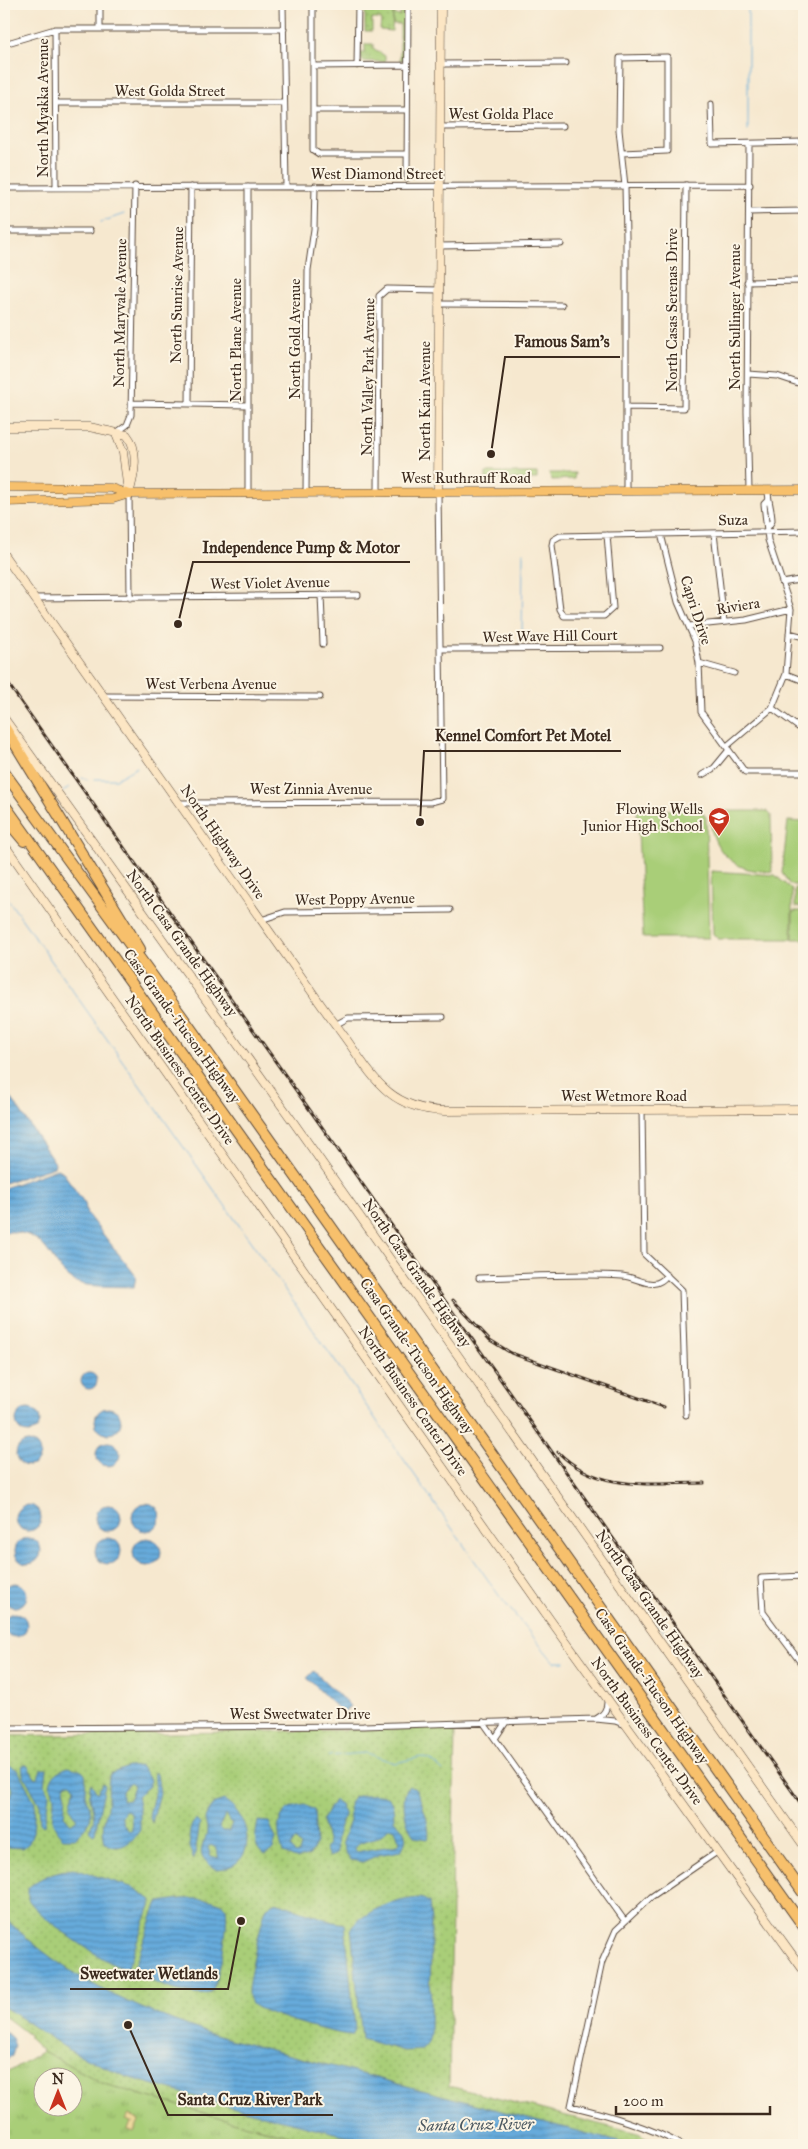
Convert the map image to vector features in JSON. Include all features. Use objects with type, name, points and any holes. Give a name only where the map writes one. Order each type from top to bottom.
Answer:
[{"type":"highway","points":[[4,726],[172,1003]]},
{"type":"highway","name":"Casa Grande-Tucson Highway","points":[[4,772],[172,1003],[804,1894]]},
{"type":"highway","name":"Casa Grande-Tucson Highway","points":[[4,804],[804,1927]]},
{"type":"highway","points":[[4,817],[74,901]]},
{"type":"main road","name":"North Kain Avenue","points":[[438,492],[441,4]]},
{"type":"main road","points":[[4,427],[89,427],[127,435],[133,446],[134,478],[128,494]]},
{"type":"main road","points":[[116,434],[123,452],[128,494]]},
{"type":"main road","name":"West Ruthrauff Road","points":[[8,487],[111,488],[128,494]]},
{"type":"main road","name":"West Ruthrauff Road","points":[[8,502],[113,499],[128,494],[804,490]]},
{"type":"main road","name":"North Highway Drive","points":[[4,555],[376,1082],[390,1094],[411,1106],[427,1110],[444,1111]]},
{"type":"main road","name":"North Casa Grande Highway","points":[[4,718],[294,1123],[804,1846]]},
{"type":"main road","name":"North Business Center Drive","points":[[4,844],[606,1696],[804,1971]]},
{"type":"main road","name":"West Wetmore Road","points":[[444,1111],[804,1108]]},
{"type":"street","points":[[100,4],[100,28]]},
{"type":"street","points":[[283,4],[286,186]]},
{"type":"street","points":[[313,4],[312,144],[315,153],[407,154]]},
{"type":"street","points":[[357,66],[358,4]]},
{"type":"street","points":[[407,178],[408,4]]},
{"type":"street","points":[[4,44],[55,29],[284,29]]},
{"type":"street","name":"North Myakka Avenue","points":[[55,29],[56,187]]},
{"type":"street","points":[[622,153],[667,151],[667,57],[620,58],[619,130],[625,186],[626,491]]},
{"type":"street","points":[[441,64],[566,63]]},
{"type":"street","points":[[313,66],[407,65]]},
{"type":"street","name":"West Golda Street","points":[[56,103],[284,103]]},
{"type":"street","points":[[711,104],[712,144],[804,142]]},
{"type":"street","points":[[313,110],[407,110]]},
{"type":"street","name":"West Golda Place","points":[[440,127],[563,126]]},
{"type":"street","name":"North Sullinger Avenue","points":[[748,490],[747,282],[750,185],[749,144]]},
{"type":"street","name":"North Casas Serenas Drive","points":[[626,407],[684,408],[686,185]]},
{"type":"street","name":"West Diamond Street","points":[[4,188],[750,185]]},
{"type":"street","name":"North Maryvale Avenue","points":[[116,434],[128,423],[131,403],[135,186]]},
{"type":"street","name":"North Gold Avenue","points":[[306,493],[308,270],[314,229],[315,186]]},
{"type":"street","name":"North Sunrise Avenue","points":[[189,404],[191,187]]},
{"type":"street","name":"North Plane Avenue","points":[[248,187],[248,494]]},
{"type":"street","points":[[749,212],[804,211]]},
{"type":"street","points":[[4,231],[90,231]]},
{"type":"street","points":[[440,246],[561,244]]},
{"type":"street","points":[[747,282],[804,281]]},
{"type":"street","points":[[376,288],[381,292]]},
{"type":"street","name":"North Valley Park Avenue","points":[[378,492],[379,298],[381,292],[387,289],[440,290]]},
{"type":"street","points":[[440,304],[562,305]]},
{"type":"street","points":[[748,374],[777,376],[804,385]]},
{"type":"street","points":[[131,403],[248,405]]},
{"type":"street","points":[[702,776],[714,768],[728,748],[772,708],[786,674],[790,609],[768,540],[768,529],[772,521],[772,505],[768,500],[768,490]]},
{"type":"street","name":"North Kain Avenue","points":[[438,492],[442,799]]},
{"type":"street","points":[[128,494],[130,598]]},
{"type":"street","name":"Suza","points":[[606,535],[613,605],[611,614],[604,616],[561,616],[552,545],[555,536],[565,535],[714,533],[768,529],[804,531]]},
{"type":"street","points":[[714,533],[724,622]]},
{"type":"street","name":"Capri Drive","points":[[662,534],[678,602],[695,641],[700,663],[701,712],[744,772],[804,772]]},
{"type":"street","points":[[782,583],[804,578]]},
{"type":"street","points":[[321,595],[323,644]]},
{"type":"street","name":"West Violet Avenue","points":[[34,598],[358,595]]},
{"type":"street","name":"Riviera","points":[[689,626],[746,620],[790,609]]},
{"type":"street","points":[[789,633],[804,637]]},
{"type":"street","name":"West Wave Hill Court","points":[[441,649],[660,648]]},
{"type":"street","points":[[700,663],[734,673]]},
{"type":"street","points":[[786,674],[804,681]]},
{"type":"street","name":"West Verbena Avenue","points":[[102,696],[320,697]]},
{"type":"street","points":[[772,708],[798,727],[804,728]]},
{"type":"street","name":"West Zinnia Avenue","points":[[179,803],[431,802],[442,799]]},
{"type":"street","name":"West Poppy Avenue","points":[[261,920],[285,912],[450,910]]},
{"type":"street","points":[[335,1025],[348,1018],[443,1017]]},
{"type":"street","points":[[642,1109],[644,1254],[682,1290],[686,1415]]},
{"type":"street","points":[[478,1278],[602,1275],[633,1277],[654,1284],[661,1282],[667,1275]]},
{"type":"street","points":[[804,1576],[761,1578],[763,1612],[804,1667]]},
{"type":"street","points":[[596,1719],[606,1711],[606,1696]]},
{"type":"street","name":"West Sweetwater Drive","points":[[4,1728],[363,1726],[596,1719],[615,1721],[628,1726]]},
{"type":"street","points":[[483,1722],[624,1920]]},
{"type":"street","points":[[496,1738],[506,1722]]},
{"type":"street","points":[[682,2145],[656,2133],[604,2114],[571,2106],[602,1962],[608,1945],[624,1920],[651,1897],[717,1852]]},
{"type":"green space","points":[[401,5],[405,10],[405,57],[400,62],[400,24],[393,24],[393,12],[395,12],[395,15],[400,16]]},
{"type":"green space","points":[[365,6],[369,6],[369,11],[393,11],[392,31],[380,30],[381,19],[372,19],[372,31],[365,31]]},
{"type":"green space","points":[[365,44],[373,44],[373,48],[385,56],[385,62],[362,61],[360,53],[365,53]]},
{"type":"green space","points":[[486,473],[537,473],[537,479],[486,479]]},
{"type":"green space","points":[[549,473],[575,473],[574,479],[552,480]]},
{"type":"green space","points":[[637,810],[700,810],[706,817],[709,938],[643,938]]},
{"type":"green space","points":[[712,811],[767,811],[771,815],[772,872],[757,871],[739,866],[724,854],[714,839],[711,821]]},
{"type":"green space","points":[[788,821],[804,822],[804,885],[790,885],[782,873]]},
{"type":"green space","points":[[711,871],[775,875],[792,890],[792,939],[718,939],[713,934]]},
{"type":"green space","points":[[795,888],[804,888],[804,907],[795,907]]},
{"type":"green space","points":[[793,911],[804,911],[804,939],[793,939]]},
{"type":"green space","points":[[455,1728],[449,2086],[638,2134],[661,2145],[329,2145],[232,2121],[104,2084],[82,2072],[82,2066],[71,2066],[43,2051],[29,2038],[29,2035],[4,2016],[4,1736]]},
{"type":"green space","points":[[43,2051],[71,2066],[32,2066],[32,2116],[82,2116],[82,2072],[105,2084],[232,2121],[329,2145],[4,2145],[4,2075]]},
{"type":"sand","points":[[129,2114],[139,2121],[134,2132],[128,2130],[131,2122],[125,2120]]},
{"type":"water","points":[[4,1087],[55,1163],[54,1167],[4,1183]]},
{"type":"water","points":[[57,1169],[62,1171],[85,1204],[87,1214],[136,1276],[134,1287],[96,1286],[76,1282],[67,1276],[48,1251],[31,1236],[19,1232],[4,1232],[4,1188]]},
{"type":"water","points":[[86,1373],[92,1373],[97,1378],[95,1387],[86,1389],[81,1384],[81,1378]]},
{"type":"water","points":[[108,1408],[117,1412],[121,1421],[117,1430],[108,1434],[99,1430],[95,1421],[99,1412]]},
{"type":"water","points":[[28,1409],[37,1412],[40,1421],[37,1430],[28,1433],[19,1430],[16,1421],[19,1412]]},
{"type":"water","points":[[28,1442],[37,1445],[40,1454],[37,1463],[28,1466],[19,1463],[16,1454],[19,1445]]},
{"type":"water","points":[[108,1442],[117,1445],[120,1454],[117,1463],[108,1466],[99,1463],[96,1454],[99,1445]]},
{"type":"water","points":[[146,1503],[156,1507],[160,1517],[156,1527],[146,1531],[136,1527],[132,1517],[136,1507]]},
{"type":"water","points":[[28,1505],[37,1509],[41,1518],[37,1527],[28,1531],[19,1527],[15,1518],[19,1509]]},
{"type":"water","points":[[108,1505],[117,1509],[121,1518],[117,1527],[108,1531],[99,1527],[95,1518],[99,1509]]},
{"type":"water","points":[[28,1538],[37,1542],[41,1551],[37,1560],[28,1564],[19,1560],[15,1551],[19,1542]]},
{"type":"water","points":[[108,1538],[117,1542],[121,1551],[117,1560],[108,1564],[99,1560],[95,1551],[99,1542]]},
{"type":"water","points":[[147,1538],[157,1542],[161,1552],[157,1562],[147,1566],[137,1562],[133,1552],[137,1542]]},
{"type":"water","points":[[15,1583],[24,1586],[27,1595],[24,1604],[15,1607],[6,1604],[3,1595],[6,1586]]},
{"type":"water","points":[[15,1613],[24,1616],[27,1625],[24,1634],[15,1637],[6,1634],[3,1625],[6,1616]]},
{"type":"water","points":[[314,1671],[350,1706],[343,1713],[307,1678]]},
{"type":"water","points":[[4,1762],[18,1770],[35,1803],[33,1833],[29,1843],[23,1848],[4,1847],[4,1792],[7,1799],[11,1797],[13,1789],[8,1782],[4,1781]]},
{"type":"water","points":[[22,1765],[27,1765],[35,1778],[38,1777],[41,1769],[47,1769],[45,1785],[49,1795],[44,1826],[40,1824],[39,1803],[23,1774]]},
{"type":"water","points":[[140,1766],[150,1779],[149,1786],[137,1796],[140,1812],[140,1830],[125,1845],[110,1846],[105,1843],[103,1824],[110,1774],[128,1767]],"holes":[[[130,1783],[134,1786],[129,1800],[122,1801],[122,1791]],[[126,1810],[131,1813],[132,1831],[129,1831],[122,1820],[122,1815]]]},
{"type":"water","points":[[68,1767],[80,1770],[85,1775],[85,1796],[91,1812],[89,1821],[75,1838],[63,1838],[53,1824],[52,1818],[54,1800],[50,1785],[51,1781],[58,1772]],"holes":[[[67,1783],[71,1783],[75,1788],[70,1806],[72,1813],[77,1819],[71,1824],[64,1816],[66,1796],[64,1788]]]},
{"type":"water","points":[[154,1772],[157,1774],[160,1793],[152,1823],[149,1815],[155,1790]]},
{"type":"water","points":[[91,1783],[97,1793],[103,1783],[105,1785],[95,1833],[93,1834],[89,1830],[94,1818],[90,1795]]},
{"type":"water","points":[[409,1786],[414,1787],[422,1804],[427,1820],[428,1839],[415,1837],[409,1827],[404,1797]]},
{"type":"water","points":[[377,1795],[387,1797],[390,1800],[394,1811],[394,1820],[405,1834],[405,1842],[401,1851],[378,1855],[363,1862],[351,1860],[346,1854],[342,1842],[350,1821],[349,1803],[354,1797]],"holes":[[[390,1827],[395,1829],[400,1842],[398,1845],[355,1852],[354,1848],[359,1843],[380,1836]]]},
{"type":"water","points":[[224,1800],[234,1808],[241,1818],[247,1841],[245,1852],[239,1861],[229,1867],[215,1869],[207,1863],[201,1853],[207,1828],[205,1821],[215,1803]],"holes":[[[225,1815],[232,1823],[229,1831],[223,1831],[219,1827]],[[210,1845],[215,1847],[219,1858],[211,1856],[208,1848]]]},
{"type":"water","points":[[334,1800],[340,1804],[345,1816],[336,1843],[337,1854],[329,1857],[325,1848],[328,1845],[322,1820]]},
{"type":"water","points":[[305,1805],[314,1810],[316,1844],[310,1855],[298,1859],[283,1853],[279,1835],[280,1821],[283,1815],[295,1807]],"holes":[[[295,1840],[301,1846],[299,1853],[295,1854],[291,1847]]]},
{"type":"water","points":[[196,1820],[200,1824],[194,1859],[190,1845],[190,1833]]},
{"type":"water","points":[[258,1821],[269,1822],[276,1839],[273,1849],[266,1855],[256,1845]]},
{"type":"water","points":[[74,1869],[134,1888],[152,1900],[127,1970],[104,1959],[58,1928],[34,1907],[28,1899],[28,1888],[43,1877]]},
{"type":"water","points":[[421,1898],[429,1902],[431,1921],[430,2035],[428,2043],[422,2050],[404,2051],[362,2039],[351,1928],[365,1915],[383,1906],[402,1900]]},
{"type":"water","points":[[180,1899],[211,1900],[222,1904],[226,1908],[225,1938],[218,1976],[211,1992],[194,1994],[184,1992],[132,1973],[158,1902]]},
{"type":"water","points":[[276,1902],[345,1924],[355,2029],[352,2035],[299,2023],[267,2012],[250,2002],[248,1995],[249,1986],[262,1923],[267,1907]]},
{"type":"water","name":"Santa Cruz River","points":[[4,1917],[28,1939],[77,1975],[128,2002],[214,2035],[630,2145],[383,2145],[231,2107],[127,2077],[69,2050],[4,2007]]},
{"type":"water","points":[[4,2031],[12,2038],[15,2046],[12,2056],[4,2060]]},
{"type":"waterway","points":[[748,4],[748,131]]},
{"type":"waterway","points":[[101,222],[124,214]]},
{"type":"waterway","points":[[522,641],[523,552]]},
{"type":"waterway","points":[[94,779],[116,779],[137,767]]},
{"type":"waterway","points":[[82,778],[88,780]]},
{"type":"waterway","points":[[63,792],[69,787]]},
{"type":"waterway","points":[[4,894],[500,1597],[554,1662],[565,1662]]},
{"type":"waterway","points":[[653,1624],[661,1627],[665,1633]]},
{"type":"waterway","points":[[328,1756],[366,1753],[395,1763],[421,1757],[431,1760],[443,1771]]},
{"type":"railway","points":[[4,678],[804,1808]]},
{"type":"railway","points":[[453,1300],[490,1340],[511,1353],[664,1407]]},
{"type":"railway","points":[[558,1452],[574,1465],[608,1480],[645,1484],[704,1483]]},
{"type":"place","name":"Famous Sam's","points":[[491,454]]},
{"type":"place","name":"Independence Pump & Motor","points":[[178,624]]},
{"type":"place","name":"Kennel Comfort Pet Motel","points":[[420,822]]},
{"type":"place","name":"Flowing Wells Junior High School","points":[[719,837]]},
{"type":"place","name":"Sweetwater Wetlands","points":[[241,1921]]},
{"type":"place","name":"Santa Cruz River Park","points":[[128,2025]]}]
